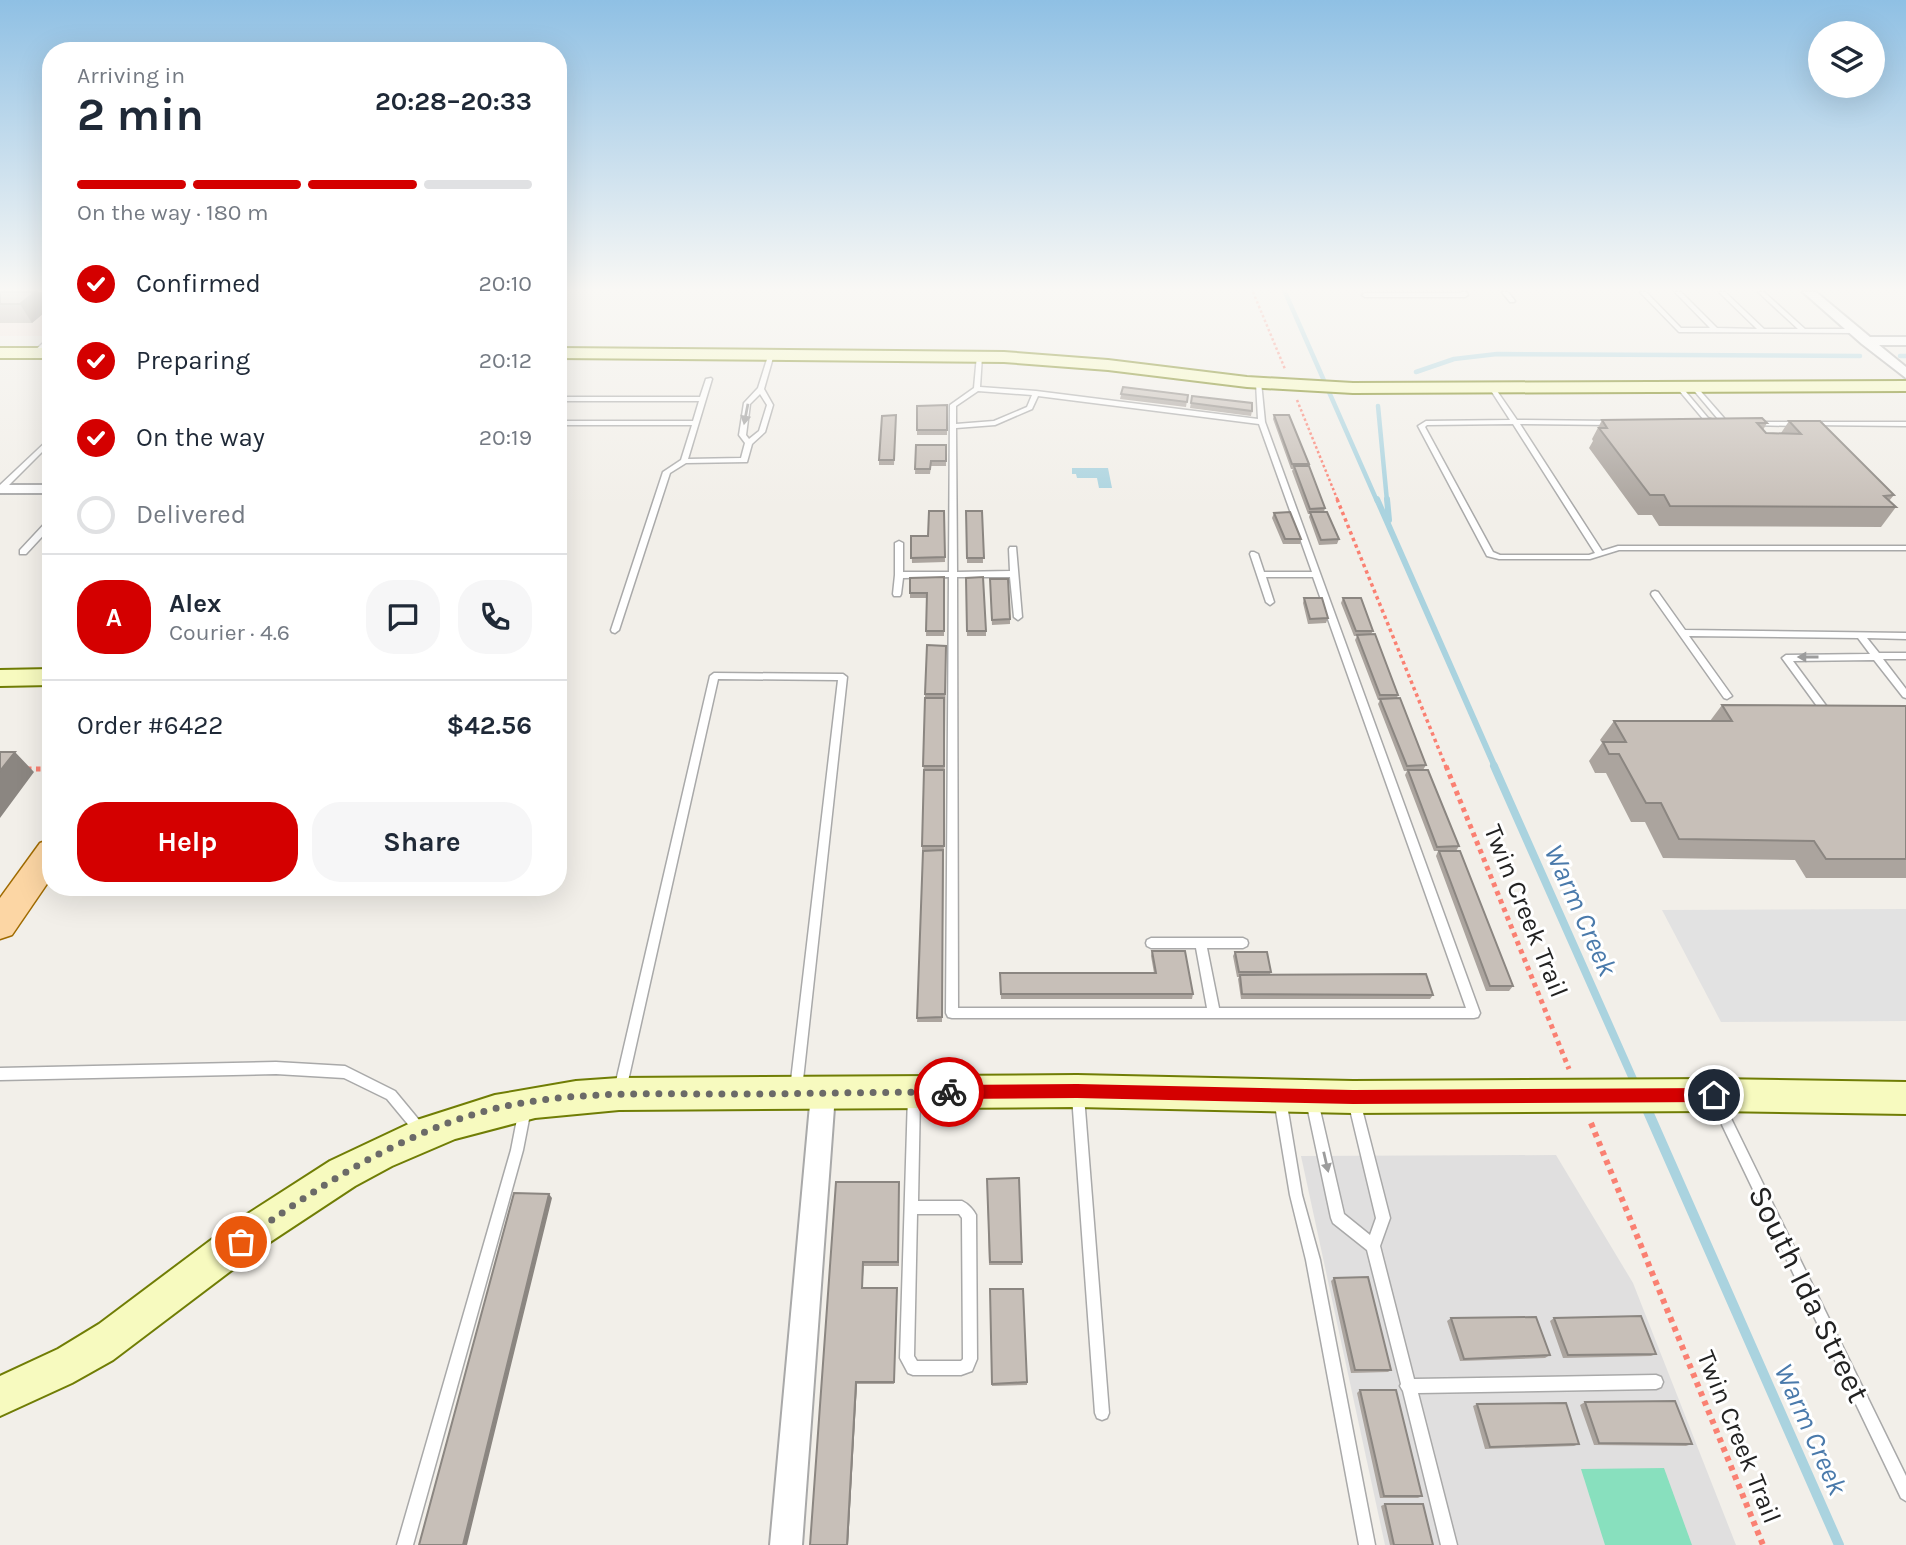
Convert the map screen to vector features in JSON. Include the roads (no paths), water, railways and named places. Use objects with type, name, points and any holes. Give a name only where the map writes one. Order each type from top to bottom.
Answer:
[{"type":"main road","points":[[1091,364],[1259,383],[1353,388],[1906,386]]},
{"type":"main road","points":[[0,678],[42,677]]},
{"type":"main road","points":[[0,925],[42,865]]},
{"type":"main road","points":[[0,1396],[55,1373],[114,1338],[305,1196],[370,1158],[422,1133],[478,1114],[527,1102],[579,1095],[620,1094],[1077,1091],[1353,1097],[1701,1095],[1906,1098]]},
{"type":"street","points":[[0,489],[42,489]]},
{"type":"street","points":[[786,1545],[809,1094]]},
{"type":"lane","points":[[749,443],[742,435],[747,403],[761,388],[768,364]]},
{"type":"lane","points":[[977,389],[979,364]]},
{"type":"lane","points":[[684,461],[709,379]]},
{"type":"lane","points":[[1259,383],[1262,422],[1474,1013],[952,1013],[953,405],[977,389],[1036,393],[1262,422]]},
{"type":"lane","points":[[1686,387],[1706,419],[1717,424],[1731,424]]},
{"type":"lane","points":[[1686,387],[1722,419],[1717,424]]},
{"type":"lane","points":[[615,630],[667,472],[684,461],[744,460],[749,443],[762,432],[769,405],[761,388]]},
{"type":"lane","points":[[1493,388],[1600,554]]},
{"type":"lane","points":[[953,426],[995,423],[1030,408],[1036,393]]},
{"type":"lane","points":[[567,399],[703,399]]},
{"type":"lane","points":[[567,423],[696,423]]},
{"type":"lane","points":[[1619,423],[1426,423],[1421,426],[1490,554],[1499,557],[1590,557],[1618,548],[1906,548]]},
{"type":"lane","points":[[1744,424],[1906,424]]},
{"type":"lane","points":[[0,489],[42,448]]},
{"type":"lane","points":[[23,552],[42,532]]},
{"type":"lane","points":[[897,594],[900,543]]},
{"type":"lane","points":[[1013,549],[1018,617]]},
{"type":"lane","points":[[1254,554],[1269,603]]},
{"type":"lane","points":[[899,575],[1014,574]]},
{"type":"lane","points":[[1261,575],[1316,574]]},
{"type":"lane","points":[[1655,594],[1727,696]]},
{"type":"lane","points":[[1683,633],[1906,636]]},
{"type":"lane","points":[[1860,635],[1906,695]]},
{"type":"lane","points":[[1836,715],[1828,715],[1786,658],[1906,656]]},
{"type":"lane","points":[[620,1094],[714,676],[843,677],[809,1094]]},
{"type":"lane","points":[[1151,943],[1243,943]]},
{"type":"lane","points":[[1201,943],[1214,1013]]},
{"type":"lane","points":[[0,1074],[276,1068],[345,1072],[391,1095],[422,1133]]},
{"type":"lane","points":[[1077,1091],[1102,1413]]},
{"type":"lane","points":[[910,1207],[962,1208],[969,1215],[970,1359],[967,1366],[913,1368],[909,1364],[910,1207],[914,1092]]},
{"type":"lane","points":[[1295,1095],[1338,1218],[1373,1245]]},
{"type":"lane","points":[[1295,1095],[1296,1195],[1313,1260],[1367,1545]]},
{"type":"lane","name":"South Ida Street","points":[[1701,1095],[1906,1493]]},
{"type":"lane","points":[[1353,1097],[1383,1218],[1373,1245],[1449,1545]]},
{"type":"lane","points":[[405,1545],[517,1150],[527,1102]]},
{"type":"lane","points":[[1407,1386],[1656,1382]]},
{"type":"water","points":[[1072,468],[1108,468],[1112,488],[1099,488],[1097,478],[1077,478],[1076,474],[1072,474]]},
{"type":"waterway","name":"Warm Creek","points":[[1317,364],[1377,501]]},
{"type":"waterway","points":[[1416,372],[1439,364]]},
{"type":"waterway","points":[[1378,406],[1387,501]]},
{"type":"waterway","name":"Warm Creek","points":[[1377,499],[1495,767]]},
{"type":"waterway","points":[[1387,499],[1389,520]]},
{"type":"waterway","name":"Warm Creek","points":[[1494,766],[1637,1088]]},
{"type":"waterway","name":"Warm Creek","points":[[1644,1102],[1647,1109]]},
{"type":"waterway","name":"Warm Creek","points":[[1646,1107],[1839,1545]]}]
